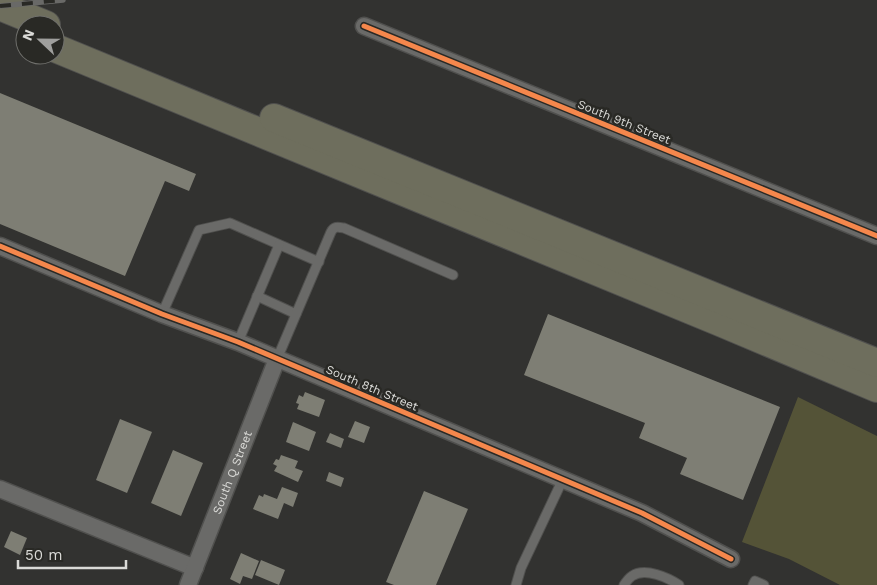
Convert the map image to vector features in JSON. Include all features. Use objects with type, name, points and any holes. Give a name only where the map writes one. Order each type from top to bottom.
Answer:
[{"type":"highway","points":[[0,6],[22,15]]},
{"type":"highway","points":[[0,26],[15,32]]},
{"type":"highway","points":[[65,39],[877,363]]},
{"type":"highway","points":[[65,39],[877,388]]},
{"type":"street","name":"South 9th Street","points":[[364,26],[877,236]]},
{"type":"street","name":"South 8th Street","points":[[0,246],[162,314],[238,342],[642,513],[731,559]]},
{"type":"street","name":"South Q Street","points":[[188,585],[277,359]]},
{"type":"street","points":[[0,489],[195,568]]},
{"type":"lane","points":[[162,314],[199,230],[230,223],[319,262]]},
{"type":"lane","points":[[277,359],[333,229],[337,226],[453,275]]},
{"type":"lane","points":[[238,342],[279,245]]},
{"type":"lane","points":[[257,296],[296,314]]},
{"type":"lane","points":[[516,585],[521,568],[562,479]]},
{"type":"lane","points":[[624,585],[632,576],[652,573],[679,585]]},
{"type":"lane","points":[[753,585],[755,581],[764,585]]},
{"type":"shaded area","points":[[798,397],[877,436],[877,585],[840,585],[789,559],[742,542]]},
{"type":"building","points":[[0,93],[196,174],[189,191],[165,181],[125,276],[0,224]]},
{"type":"building","points":[[548,314],[780,407],[743,500],[680,474],[687,458],[639,438],[645,423],[524,375]]},
{"type":"building","points":[[305,392],[325,400],[319,417],[297,409],[299,404],[296,403],[299,395],[303,397]]},
{"type":"building","points":[[120,419],[152,432],[127,493],[96,480]]},
{"type":"building","points":[[355,421],[370,427],[364,443],[348,437]]},
{"type":"building","points":[[293,422],[316,432],[309,451],[286,442]]},
{"type":"building","points":[[330,433],[344,439],[341,448],[326,442]]},
{"type":"building","points":[[173,450],[203,463],[181,516],[151,503]]},
{"type":"building","points":[[281,455],[298,461],[295,468],[303,471],[298,482],[274,471],[277,466],[273,464],[276,459],[279,460]]},
{"type":"building","points":[[329,472],[344,478],[341,487],[326,481]]},
{"type":"building","points":[[282,487],[298,493],[293,507],[284,503],[278,519],[253,509],[259,495],[263,497],[264,494],[277,499]]},
{"type":"building","points":[[424,491],[468,509],[436,585],[394,585],[386,582]]},
{"type":"building","points":[[11,531],[27,538],[20,555],[4,547]]},
{"type":"building","points":[[241,553],[259,561],[252,579],[243,576],[240,584],[230,579]]},
{"type":"building","points":[[261,560],[285,570],[279,585],[255,575]]},
{"type":"railway","points":[[0,6],[63,0]]},
{"type":"cycle path","points":[[364,26],[877,236]]},
{"type":"cycle path","points":[[0,246],[162,314],[238,342],[642,513],[731,559]]}]
